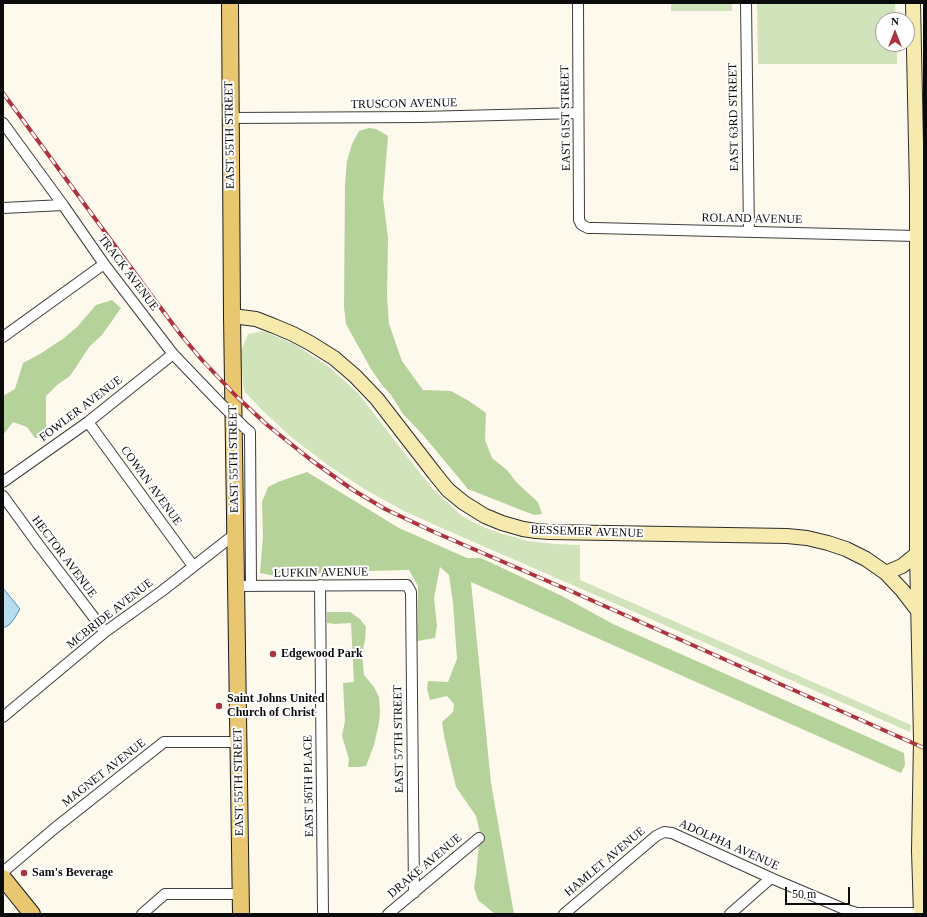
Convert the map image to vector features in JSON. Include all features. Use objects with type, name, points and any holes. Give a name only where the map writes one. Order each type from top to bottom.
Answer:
[{"type":"main road","name":"EAST 55TH STREET","points":[[230,3],[235,534],[243,586],[238,742],[241,914]]},
{"type":"main road","points":[[3,878],[32,914]]},
{"type":"street","name":"EAST 61ST STREET","points":[[578,3],[579,220],[581,224],[588,228]]},
{"type":"street","name":"EAST 63RD STREET","points":[[746,3],[749,232]]},
{"type":"street","points":[[913,3],[919,52],[920,190],[916,236],[920,290],[917,554],[921,613],[921,914]]},
{"type":"street","name":"TRUSCON AVENUE","points":[[230,118],[420,117],[578,113]]},
{"type":"street","name":"TRACK AVENUE","points":[[3,123],[104,264],[173,354],[250,432],[243,586]]},
{"type":"street","points":[[3,208],[63,205]]},
{"type":"street","name":"ROLAND AVENUE","points":[[588,228],[916,236]]},
{"type":"street","points":[[3,337],[104,264]]},
{"type":"street","name":"BESSEMER AVENUE","points":[[232,316],[256,319],[274,326],[310,343],[334,358],[355,376],[376,399],[448,490],[464,503],[485,516],[523,529],[549,532],[787,536],[807,538],[828,543],[866,559],[886,573],[921,613]]},
{"type":"street","name":"FOWLER AVENUE","points":[[3,482],[88,422],[173,354]]},
{"type":"street","name":"COWAN AVENUE","points":[[88,422],[193,566]]},
{"type":"street","name":"HECTOR AVENUE","points":[[3,496],[105,632]]},
{"type":"street","name":"MCBRIDE AVENUE","points":[[3,717],[105,632],[162,591],[235,534]]},
{"type":"street","points":[[886,573],[902,566],[917,554]]},
{"type":"street","name":"EAST 56TH PLACE","points":[[320,585],[323,914]]},
{"type":"street","name":"LUFKIN AVENUE","points":[[243,586],[407,585]]},
{"type":"street","name":"EAST 57TH STREET","points":[[407,585],[410,592],[414,893]]},
{"type":"street","name":"MAGNET AVENUE","points":[[3,872],[164,742],[238,742]]},
{"type":"street","name":"ADOLPHA AVENUE","points":[[664,832],[672,833],[843,911],[857,913],[921,914]]},
{"type":"street","name":"HAMLET AVENUE","points":[[564,914],[656,836],[664,832]]},
{"type":"street","name":"DRAKE AVENUE","points":[[388,914],[479,838]]},
{"type":"street","points":[[730,914],[771,878]]},
{"type":"street","points":[[142,914],[165,894],[240,894]]},
{"type":"green space","points":[[671,3],[732,3],[732,11],[671,11]]},
{"type":"green space","points":[[757,3],[895,3],[896,12],[875,12],[875,52],[897,52],[897,64],[758,64]]},
{"type":"green space","points":[[369,128],[376,129],[388,136],[383,198],[388,238],[387,297],[389,324],[402,361],[423,390],[451,391],[486,413],[485,440],[492,458],[507,470],[517,483],[538,502],[542,514],[534,515],[468,489],[423,435],[403,414],[391,395],[371,369],[346,324],[344,307],[345,184],[347,161],[352,144],[359,131]]},
{"type":"green space","points":[[112,300],[121,308],[102,335],[90,346],[70,376],[57,385],[46,396],[47,432],[43,438],[35,438],[27,427],[13,422],[3,435],[3,396],[15,389],[23,363],[64,338],[77,327],[96,305]]},
{"type":"green space","points":[[263,331],[294,344],[328,366],[358,393],[433,489],[462,516],[483,527],[528,541],[580,545],[580,580],[911,725],[910,732],[453,533],[404,511],[366,490],[332,468],[292,438],[245,392],[243,385],[241,351],[248,334]]},
{"type":"green space","points":[[307,472],[399,528],[467,558],[481,558],[562,596],[613,624],[904,753],[905,765],[901,773],[471,582],[491,783],[514,914],[495,914],[478,900],[474,888],[480,833],[476,816],[456,787],[444,736],[442,722],[453,712],[454,704],[447,696],[430,700],[427,689],[428,681],[448,682],[457,659],[453,603],[449,575],[440,567],[434,598],[437,626],[435,638],[417,641],[418,586],[409,570],[330,572],[284,578],[260,573],[263,537],[262,502],[268,487]]},
{"type":"green space","points":[[327,612],[350,612],[360,619],[366,627],[362,654],[364,675],[374,687],[379,697],[380,711],[374,745],[366,766],[348,767],[349,759],[342,736],[345,721],[343,683],[354,682],[351,623],[327,623]]},
{"type":"water","points":[[3,588],[20,609],[9,625],[3,628]]},
{"type":"railway","points":[[3,93],[154,299],[202,360],[236,396],[266,424],[311,460],[353,490],[385,509],[434,532],[924,748]]},
{"type":"place","name":"Edgewood Park","points":[[273,654]]},
{"type":"place","name":"Saint Johns United Church of Christ","points":[[219,706]]},
{"type":"place","name":"Sam's Beverage","points":[[24,873]]}]
